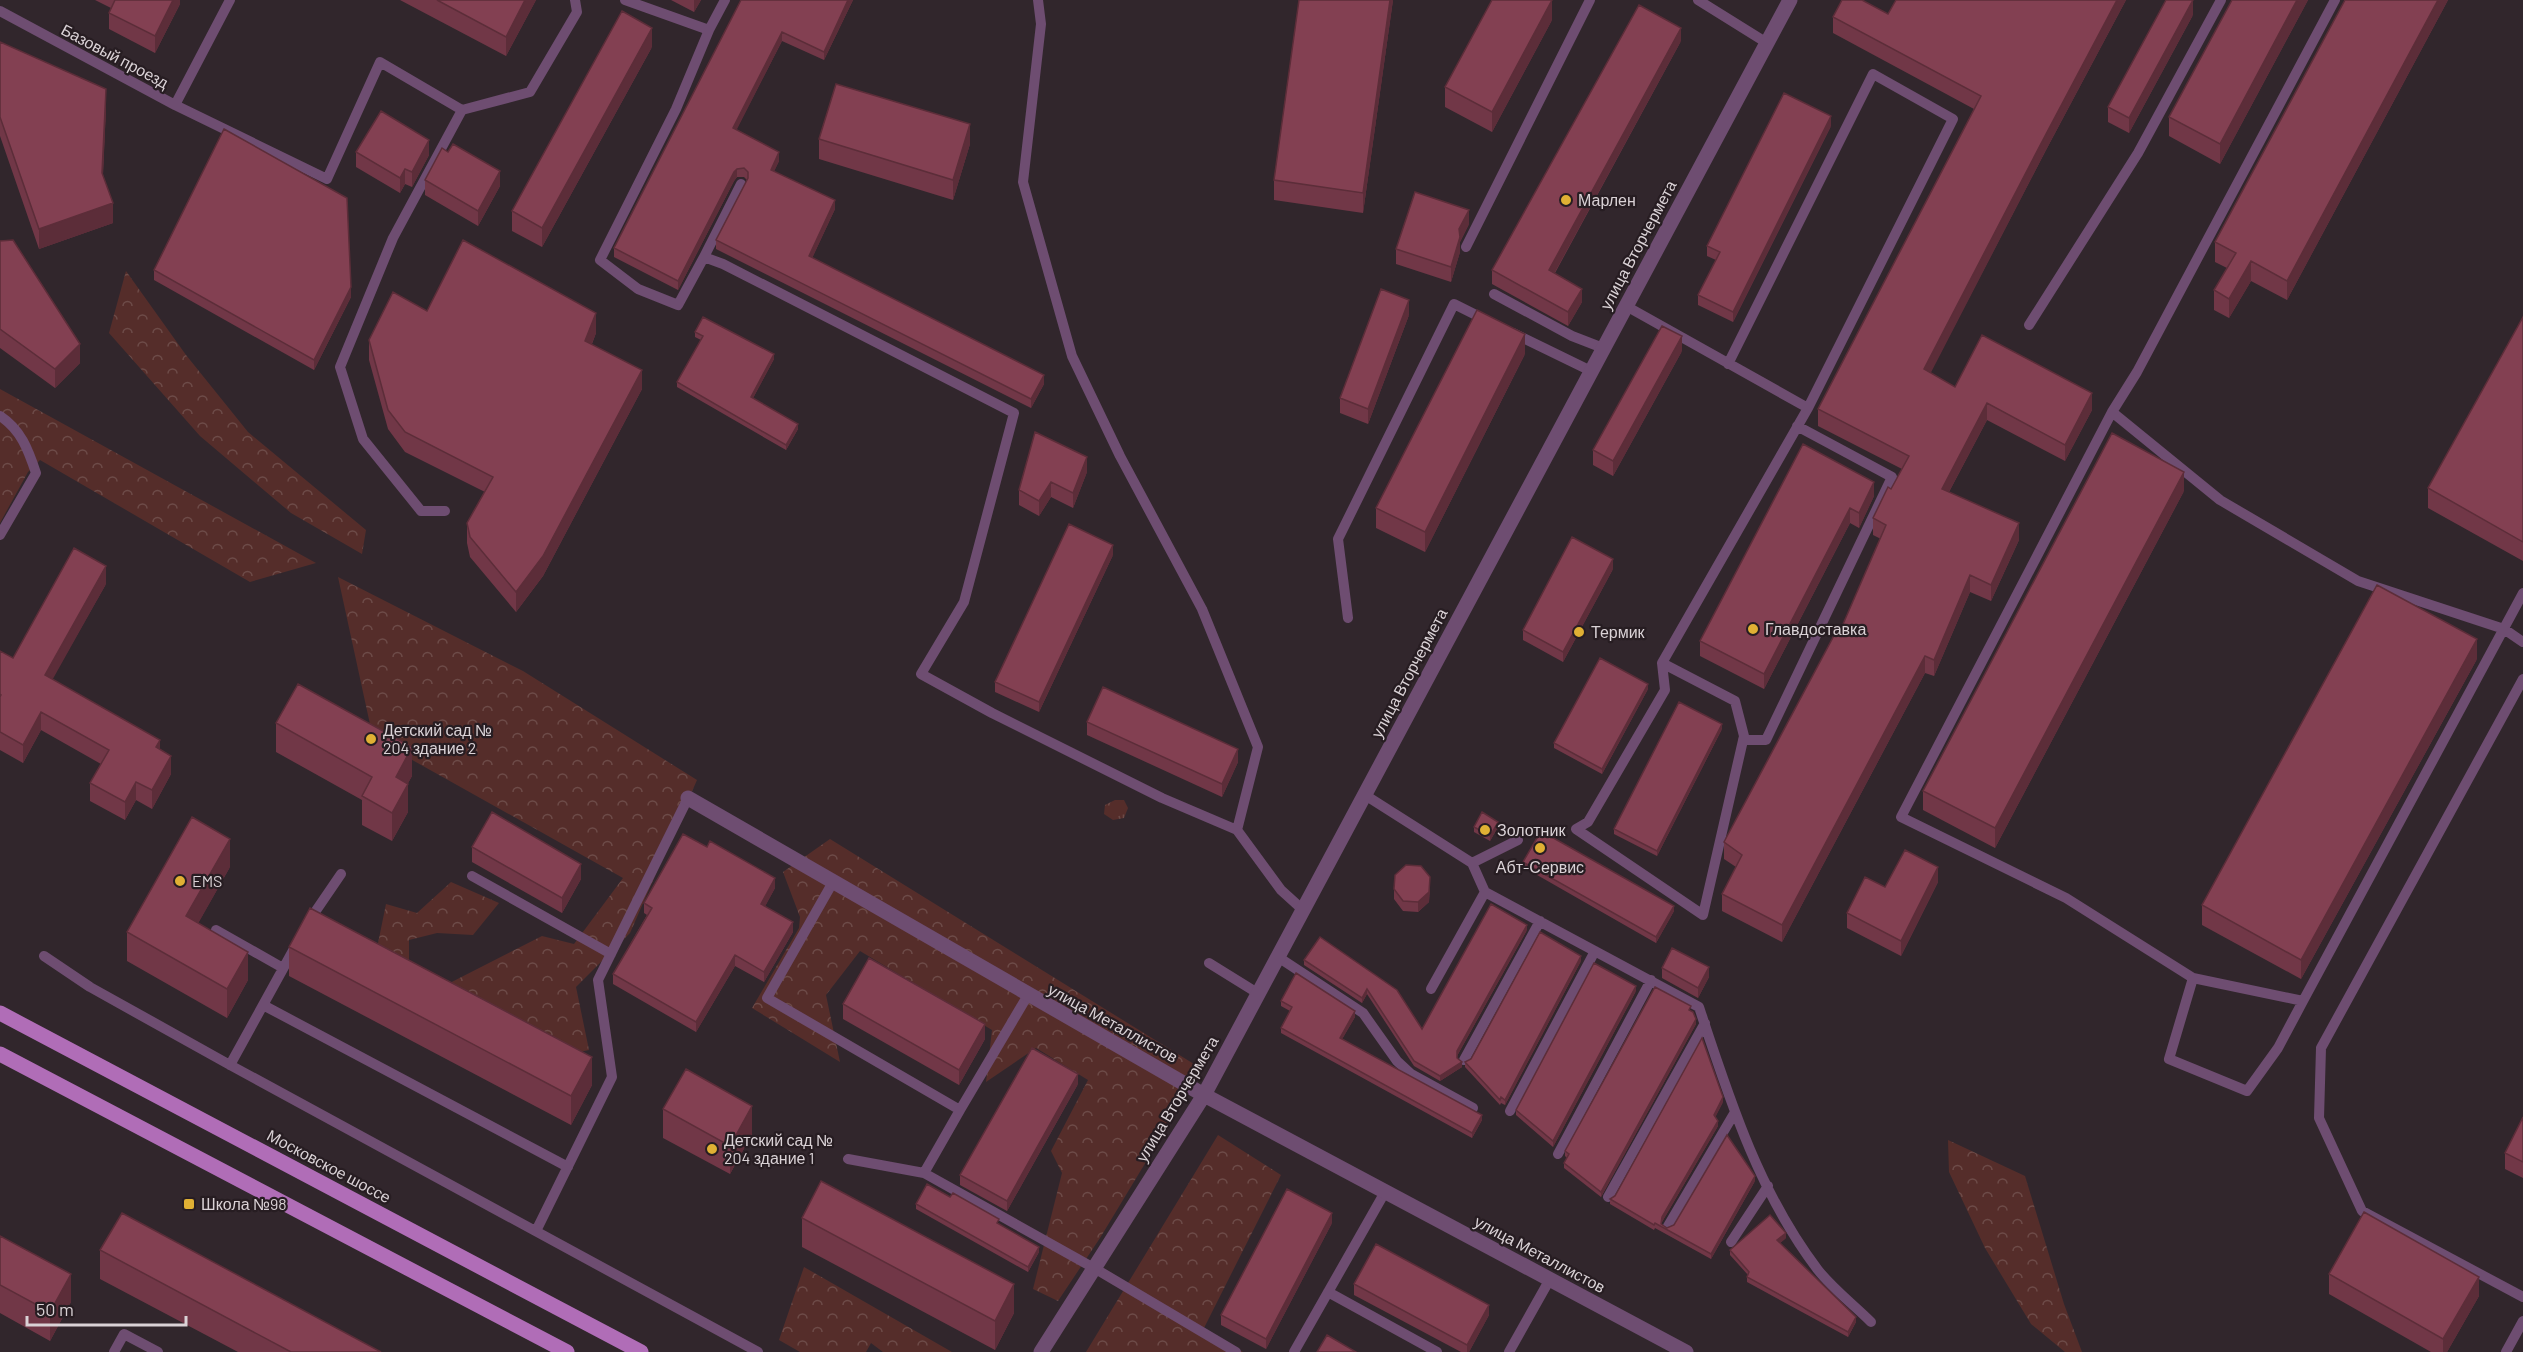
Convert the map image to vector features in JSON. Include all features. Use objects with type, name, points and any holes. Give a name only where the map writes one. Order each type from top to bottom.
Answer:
[{"type":"main road","points":[[0,1005],[62,1046]]},
{"type":"main road","name":"Московское шоссе","points":[[0,1013],[641,1352]]},
{"type":"main road","points":[[0,1054],[560,1350]]},
{"type":"main road","points":[[0,1061],[46,1078]]},
{"type":"street","name":"улица Вторчермета","points":[[1041,1352],[1204,1095],[1790,0]]},
{"type":"street","name":"улица Металлистов","points":[[688,798],[1204,1095],[1686,1352]]},
{"type":"lane","name":"Базовый проезд","points":[[0,11],[175,105],[230,0]]},
{"type":"lane","points":[[175,105],[327,179],[380,62],[462,110],[530,92],[577,12],[575,0]]},
{"type":"lane","points":[[625,0],[709,30]]},
{"type":"lane","points":[[725,0],[709,30],[676,109],[600,260],[638,289],[678,305],[741,184]]},
{"type":"lane","points":[[1038,0],[1041,24],[1023,182],[1072,356],[1119,456],[1202,609],[1258,747],[1237,830]]},
{"type":"lane","points":[[1466,247],[1590,0]]},
{"type":"lane","points":[[1698,0],[1767,42]]},
{"type":"lane","points":[[2029,325],[2138,153],[2221,0]]},
{"type":"lane","points":[[2303,1001],[2193,978],[2066,898],[1901,817],[2112,412],[2137,372],[2335,0]]},
{"type":"lane","points":[[1662,663],[1735,701],[1743,740],[1703,915],[1576,829],[1588,822],[1665,690],[1662,663],[1808,408],[1953,119],[1873,74],[1728,364]]},
{"type":"lane","points":[[445,511],[421,511],[363,440],[340,367],[393,238],[462,110]]},
{"type":"lane","points":[[704,258],[733,269],[1014,413],[964,602],[921,674],[992,713],[1161,798],[1237,830],[1281,890],[1303,910]]},
{"type":"lane","points":[[1494,294],[1572,336],[1603,348]]},
{"type":"lane","points":[[1348,618],[1338,539],[1454,304],[1496,325]]},
{"type":"lane","points":[[1626,306],[1808,408]]},
{"type":"lane","points":[[1507,330],[1591,371]]},
{"type":"lane","points":[[2112,412],[2220,500],[2358,581],[2504,629],[2523,642]]},
{"type":"lane","points":[[0,416],[12,423],[27,445],[36,473],[0,535]]},
{"type":"lane","points":[[1743,740],[1766,740],[1892,477],[1797,426]]},
{"type":"lane","points":[[2193,978],[2169,1059],[2247,1091],[2278,1048],[2523,593]]},
{"type":"lane","points":[[2523,679],[2321,1048],[2319,1118],[2362,1211],[2523,1297]]},
{"type":"lane","points":[[1365,795],[1472,863],[1485,892],[1699,1006],[1735,1112],[1776,1204],[1819,1271],[1871,1322]]},
{"type":"lane","points":[[536,1231],[612,1077],[598,980],[688,798]]},
{"type":"lane","points":[[1472,863],[1518,840]]},
{"type":"lane","points":[[230,1065],[283,968],[341,874]]},
{"type":"lane","points":[[472,876],[611,954]]},
{"type":"lane","points":[[833,882],[767,998],[960,1110]]},
{"type":"lane","points":[[1431,989],[1485,892]]},
{"type":"lane","points":[[1464,1060],[1540,921]]},
{"type":"lane","points":[[216,930],[283,968]]},
{"type":"lane","points":[[1510,1111],[1595,951]]},
{"type":"lane","points":[[44,956],[90,987],[230,1065],[758,1352]]},
{"type":"lane","points":[[1278,957],[1363,1013],[1397,1061],[1411,1074],[1473,1108]]},
{"type":"lane","points":[[1209,963],[1258,994]]},
{"type":"lane","points":[[1558,1154],[1651,980]]},
{"type":"lane","points":[[924,1173],[1028,995]]},
{"type":"lane","points":[[263,1005],[567,1167]]},
{"type":"lane","points":[[1608,1197],[1705,1023]]},
{"type":"lane","points":[[1668,1226],[1735,1112]]},
{"type":"lane","points":[[848,1159],[924,1173],[1094,1268],[1236,1352]]},
{"type":"lane","points":[[1731,1242],[1768,1186]]},
{"type":"lane","points":[[1294,1352],[1385,1192]]},
{"type":"lane","points":[[1509,1352],[1550,1279]]},
{"type":"lane","points":[[1328,1292],[1437,1352]]},
{"type":"lane","points":[[2506,1352],[2523,1321]]},
{"type":"lane","points":[[114,1352],[124,1334],[158,1352]]},
{"type":"green space","points":[[126,271],[186,355],[248,432],[366,530],[362,554],[291,513],[200,436],[109,333]]},
{"type":"green space","points":[[0,389],[316,563],[250,582],[40,460],[28,472],[0,523]]},
{"type":"green space","points":[[338,577],[523,671],[697,780],[630,933],[576,987],[589,1050],[556,1057],[434,991],[542,936],[574,944],[623,878],[373,738]]},
{"type":"green space","points":[[1115,800],[1124,800],[1128,808],[1124,818],[1113,820],[1104,814],[1105,805]]},
{"type":"green space","points":[[830,839],[1202,1069],[1100,1238],[1058,1301],[1033,1289],[1062,1173],[1051,1151],[1088,1080],[1036,1048],[986,1082],[992,1030],[860,951],[826,995],[840,1062],[752,1008],[799,928],[800,917],[783,872]]},
{"type":"green space","points":[[451,882],[499,903],[473,935],[437,933],[409,940],[409,971],[376,953],[386,904],[417,913]]},
{"type":"green space","points":[[1218,1135],[1281,1175],[1204,1328],[1243,1352],[1086,1352]]},
{"type":"green space","points":[[1948,1140],[2025,1176],[2064,1304],[2082,1352],[2065,1352],[2031,1324],[1985,1248],[1949,1172]]},
{"type":"green space","points":[[804,1267],[952,1352],[883,1352],[871,1343],[866,1352],[800,1352],[779,1340]]},
{"type":"building","points":[[115,0],[173,0],[155,36],[109,13]]},
{"type":"building","points":[[437,0],[525,0],[506,37]]},
{"type":"building","points":[[741,0],[848,0],[824,52],[782,32],[733,128],[779,152],[771,170],[835,200],[809,256],[1044,375],[1031,399],[716,240],[748,178],[748,172],[744,168],[734,172],[678,281],[614,248]]},
{"type":"building","points":[[1299,0],[1390,0],[1363,193],[1274,180]]},
{"type":"building","points":[[1492,0],[1552,0],[1492,112],[1445,87]]},
{"type":"building","points":[[1842,0],[1862,0],[1888,14],[1896,0],[2117,0],[1924,369],[1955,387],[1982,335],[2092,393],[2065,445],[1987,403],[1942,489],[2019,523],[1991,585],[1970,575],[1934,660],[1925,656],[1782,925],[1722,894],[1742,855],[1724,842],[1837,630],[1840,631],[1886,525],[1873,518],[1888,487],[1891,489],[1909,456],[1818,409],[1981,96],[1833,17]]},
{"type":"building","points":[[2166,0],[2193,0],[2129,118],[2108,107]]},
{"type":"building","points":[[2232,0],[2297,0],[2220,144],[2169,117]]},
{"type":"building","points":[[2345,0],[2438,0],[2287,281],[2251,261],[2229,299],[2214,290],[2236,253],[2215,242]]},
{"type":"building","points":[[1639,5],[1681,28],[1549,270],[1582,289],[1568,312],[1492,270]]},
{"type":"building","points":[[622,11],[652,28],[542,228],[512,211]]},
{"type":"building","points":[[0,42],[106,89],[102,173],[113,203],[39,229],[0,117]]},
{"type":"building","points":[[836,84],[970,124],[953,180],[819,139]]},
{"type":"building","points":[[1784,93],[1831,116],[1733,312],[1698,295],[1720,252],[1707,246]]},
{"type":"building","points":[[381,111],[429,140],[412,172],[405,169],[400,178],[356,152]]},
{"type":"building","points":[[224,129],[347,198],[351,287],[314,360],[154,270]]},
{"type":"building","points":[[453,144],[500,171],[478,211],[425,180],[442,148],[448,152]]},
{"type":"building","points":[[1415,192],[1469,210],[1459,229],[1460,237],[1451,267],[1396,249]]},
{"type":"building","points":[[13,240],[80,344],[55,369],[0,329],[0,241]]},
{"type":"building","points":[[463,240],[596,313],[585,341],[642,370],[543,556],[516,592],[470,537],[467,523],[493,477],[405,432],[388,410],[369,340],[393,292],[427,311]]},
{"type":"building","points":[[1381,289],[1409,300],[1368,409],[1340,398]]},
{"type":"building","points":[[1477,310],[1525,334],[1425,532],[1376,508]]},
{"type":"building","points":[[703,317],[774,354],[751,397],[798,424],[786,445],[677,382],[703,336],[695,332]]},
{"type":"building","points":[[2523,317],[2523,542],[2428,488]]},
{"type":"building","points":[[1662,326],[1682,336],[1613,461],[1593,450]]},
{"type":"building","points":[[1035,432],[1087,457],[1073,493],[1051,482],[1039,501],[1019,490]]},
{"type":"building","points":[[2112,433],[2184,472],[1995,828],[1923,791]]},
{"type":"building","points":[[1803,444],[1874,482],[1859,513],[1850,508],[1764,674],[1700,641]]},
{"type":"building","points":[[1069,524],[1113,545],[1039,702],[995,682]]},
{"type":"building","points":[[1572,537],[1613,559],[1563,652],[1523,630]]},
{"type":"building","points":[[74,548],[106,566],[45,675],[160,740],[156,747],[171,756],[152,790],[136,782],[125,802],[90,783],[109,750],[41,712],[23,745],[0,732],[0,651],[13,658]]},
{"type":"building","points":[[2377,585],[2477,639],[2301,960],[2202,905]]},
{"type":"building","points":[[1600,658],[1648,684],[1602,769],[1554,743]]},
{"type":"building","points":[[298,684],[412,747],[396,777],[408,784],[392,813],[362,796],[372,777],[276,723]]},
{"type":"building","points":[[1103,687],[1238,749],[1222,784],[1087,722]]},
{"type":"building","points":[[1679,702],[1722,724],[1657,851],[1614,829]]},
{"type":"building","points":[[492,812],[581,864],[562,898],[472,847]]},
{"type":"building","points":[[1482,812],[1498,822],[1490,836],[1474,827]]},
{"type":"building","points":[[192,817],[230,839],[186,916],[248,952],[227,989],[127,932]]},
{"type":"building","points":[[1541,831],[1674,906],[1656,937],[1523,862]]},
{"type":"building","points":[[683,834],[707,847],[710,841],[775,878],[761,904],[793,922],[764,972],[735,955],[696,1022],[613,974],[652,908],[644,903]]},
{"type":"building","points":[[1905,850],[1938,867],[1901,941],[1847,913],[1865,877],[1885,887]]},
{"type":"building","points":[[1406,865],[1421,866],[1430,877],[1429,892],[1418,902],[1403,901],[1394,889],[1395,875]]},
{"type":"building","points":[[1491,904],[1527,925],[1457,1051],[1457,1058],[1462,1062],[1440,1076],[1414,1061],[1367,989],[1362,998],[1304,960],[1320,937],[1397,990],[1422,1029]]},
{"type":"building","points":[[310,908],[592,1057],[571,1096],[289,947]]},
{"type":"building","points":[[1540,932],[1581,956],[1505,1100],[1501,1097],[1500,1100],[1465,1062],[1471,1059]]},
{"type":"building","points":[[1672,948],[1709,967],[1698,988],[1662,968]]},
{"type":"building","points":[[869,958],[985,1024],[959,1070],[843,1004]]},
{"type":"building","points":[[1594,963],[1636,986],[1553,1141],[1516,1110]]},
{"type":"building","points":[[1296,973],[1355,1011],[1340,1038],[1482,1115],[1472,1133],[1281,1028],[1292,1007],[1281,1001]]},
{"type":"building","points":[[1655,987],[1691,1006],[1689,1010],[1693,1012],[1696,1019],[1601,1192],[1564,1163],[1569,1154],[1565,1151]]},
{"type":"building","points":[[1702,1038],[1723,1097],[1714,1115],[1718,1121],[1662,1217],[1661,1224],[1667,1228],[1674,1225],[1727,1135],[1755,1176],[1711,1254],[1610,1199],[1615,1196]]},
{"type":"building","points":[[1032,1048],[1078,1074],[1007,1201],[960,1175]]},
{"type":"building","points":[[686,1069],[752,1106],[730,1146],[663,1109]]},
{"type":"building","points":[[2523,1117],[2523,1162],[2505,1153]]},
{"type":"building","points":[[821,1181],[1014,1284],[995,1321],[802,1218]]},
{"type":"building","points":[[927,1184],[950,1197],[953,1193],[999,1219],[997,1223],[1039,1247],[1028,1267],[916,1204]]},
{"type":"building","points":[[1287,1189],[1332,1213],[1266,1339],[1221,1315]]},
{"type":"building","points":[[2364,1212],[2479,1277],[2443,1339],[2329,1274]]},
{"type":"building","points":[[122,1213],[381,1352],[291,1352],[100,1250]]},
{"type":"building","points":[[1770,1215],[1786,1233],[1777,1240],[1856,1317],[1848,1332],[1747,1277],[1749,1272],[1730,1250]]},
{"type":"building","points":[[0,1236],[71,1274],[50,1312],[0,1285]]},
{"type":"building","points":[[1376,1244],[1489,1305],[1467,1345],[1354,1284]]},
{"type":"building","points":[[1327,1335],[1356,1352],[1317,1352]]},
{"type":"place","name":"Марлен","points":[[1566,200]]},
{"type":"place","name":"Главдоставка","points":[[1753,629]]},
{"type":"place","name":"Термик","points":[[1579,632]]},
{"type":"place","name":"Детский сад № 204 здание 2","points":[[371,739]]},
{"type":"place","name":"Золотник","points":[[1485,830]]},
{"type":"place","name":"Абт-Сервис","points":[[1540,848]]},
{"type":"place","name":"EMS","points":[[180,881]]},
{"type":"place","name":"Детский сад № 204 здание 1","points":[[712,1149]]},
{"type":"place","name":"Школа №98","points":[[189,1204]]}]
